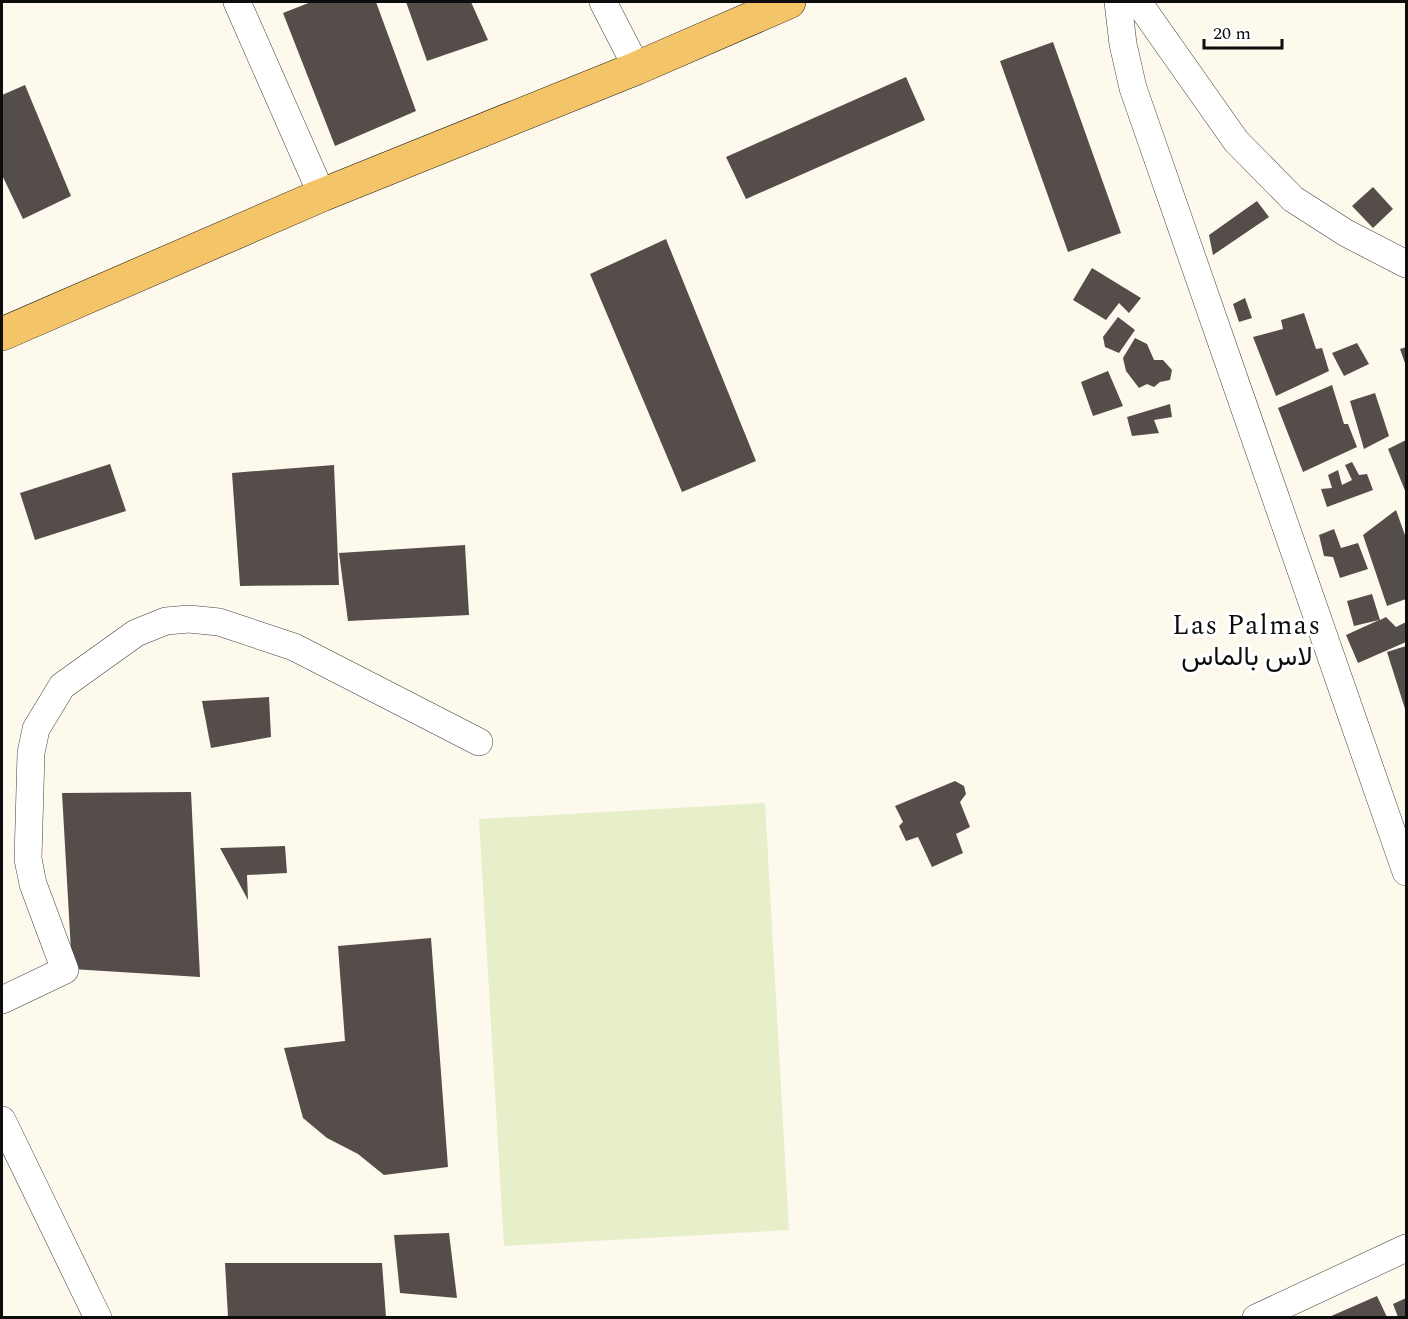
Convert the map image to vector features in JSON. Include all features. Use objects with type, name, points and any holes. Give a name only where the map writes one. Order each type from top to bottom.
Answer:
[{"type":"main road","points":[[2,334],[322,195],[637,68],[789,2]]},
{"type":"street","points":[[237,2],[322,195]]},
{"type":"street","points":[[603,2],[637,68]]},
{"type":"street","points":[[1118,2],[1123,44],[1133,88],[1407,872]]},
{"type":"street","points":[[1138,2],[1236,141],[1293,199],[1346,233],[1407,264]]},
{"type":"street","points":[[2,1000],[65,970],[33,884],[28,859],[31,753],[36,729],[62,686],[136,633],[166,621],[189,619],[219,622],[294,647],[479,742]]},
{"type":"street","points":[[2,1120],[98,1317]]},
{"type":"street","points":[[1256,1317],[1407,1248]]},
{"type":"green space","points":[[765,803],[789,1230],[504,1246],[479,819]]},
{"type":"building","points":[[311,2],[376,2],[416,111],[335,146],[283,13]]},
{"type":"building","points":[[406,2],[471,2],[488,40],[427,61]]},
{"type":"building","points":[[1053,42],[1121,233],[1068,252],[1000,61]]},
{"type":"building","points":[[906,77],[925,120],[746,199],[726,157]]},
{"type":"building","points":[[25,85],[71,196],[23,219],[2,175],[2,95]]},
{"type":"building","points":[[1373,187],[1393,209],[1373,228],[1352,206]]},
{"type":"building","points":[[1257,201],[1269,217],[1213,255],[1209,235]]},
{"type":"building","points":[[666,239],[756,461],[682,492],[590,274]]},
{"type":"building","points":[[1092,268],[1141,298],[1129,313],[1119,303],[1106,320],[1073,300]]},
{"type":"building","points":[[1245,298],[1252,318],[1239,322],[1233,304]]},
{"type":"building","points":[[1304,313],[1316,349],[1322,348],[1329,371],[1276,396],[1253,337],[1283,329],[1281,320]]},
{"type":"building","points":[[1118,317],[1135,330],[1119,353],[1105,347],[1103,337]]},
{"type":"building","points":[[1135,338],[1147,344],[1154,360],[1163,360],[1172,370],[1170,380],[1160,382],[1154,387],[1147,384],[1139,388],[1126,371],[1123,358]]},
{"type":"building","points":[[1357,343],[1369,364],[1344,376],[1332,353]]},
{"type":"building","points":[[1406,347],[1406,366],[1400,349]]},
{"type":"building","points":[[1108,371],[1123,406],[1093,416],[1081,382]]},
{"type":"building","points":[[1332,385],[1344,424],[1348,424],[1357,447],[1303,472],[1278,408]]},
{"type":"building","points":[[1375,393],[1389,436],[1364,449],[1350,401]]},
{"type":"building","points":[[1170,404],[1172,417],[1154,420],[1159,433],[1132,436],[1127,417]]},
{"type":"building","points":[[1406,440],[1406,493],[1388,449]]},
{"type":"building","points":[[1352,462],[1359,475],[1367,474],[1373,490],[1327,507],[1321,489],[1332,488],[1328,475],[1338,470],[1342,485],[1352,480],[1345,465]]},
{"type":"building","points":[[110,464],[126,511],[35,540],[20,493]]},
{"type":"building","points":[[334,465],[339,585],[240,586],[232,473]]},
{"type":"building","points":[[1396,510],[1406,538],[1406,599],[1387,606],[1363,535]]},
{"type":"building","points":[[1334,529],[1341,548],[1358,543],[1368,569],[1340,578],[1333,557],[1324,556],[1319,535]]},
{"type":"building","points":[[465,545],[469,615],[348,621],[339,553]]},
{"type":"building","points":[[1372,594],[1380,620],[1386,617],[1396,627],[1406,622],[1406,642],[1358,663],[1346,635],[1379,620],[1354,626],[1347,601]]},
{"type":"building","points":[[1406,646],[1406,712],[1387,652]]},
{"type":"building","points":[[269,697],[271,737],[211,748],[202,701]]},
{"type":"building","points":[[955,781],[964,786],[966,794],[960,802],[970,827],[956,834],[963,853],[932,867],[918,837],[906,841],[899,826],[903,822],[895,806]]},
{"type":"building","points":[[191,792],[200,977],[72,969],[62,793]]},
{"type":"building","points":[[285,846],[287,873],[247,875],[248,900],[220,848]]},
{"type":"building","points":[[431,938],[448,1167],[384,1175],[358,1154],[327,1138],[303,1118],[284,1048],[345,1041],[338,946]]},
{"type":"building","points":[[449,1233],[457,1298],[400,1293],[394,1235]]},
{"type":"building","points":[[225,1263],[382,1263],[386,1317],[228,1317]]},
{"type":"building","points":[[1377,1296],[1387,1317],[1329,1317]]},
{"type":"building","points":[[1406,1298],[1406,1317],[1398,1317],[1393,1304]]},
{"type":"district","name":"Las Palmas لاس بالماس","points":[[1247,642]]}]
